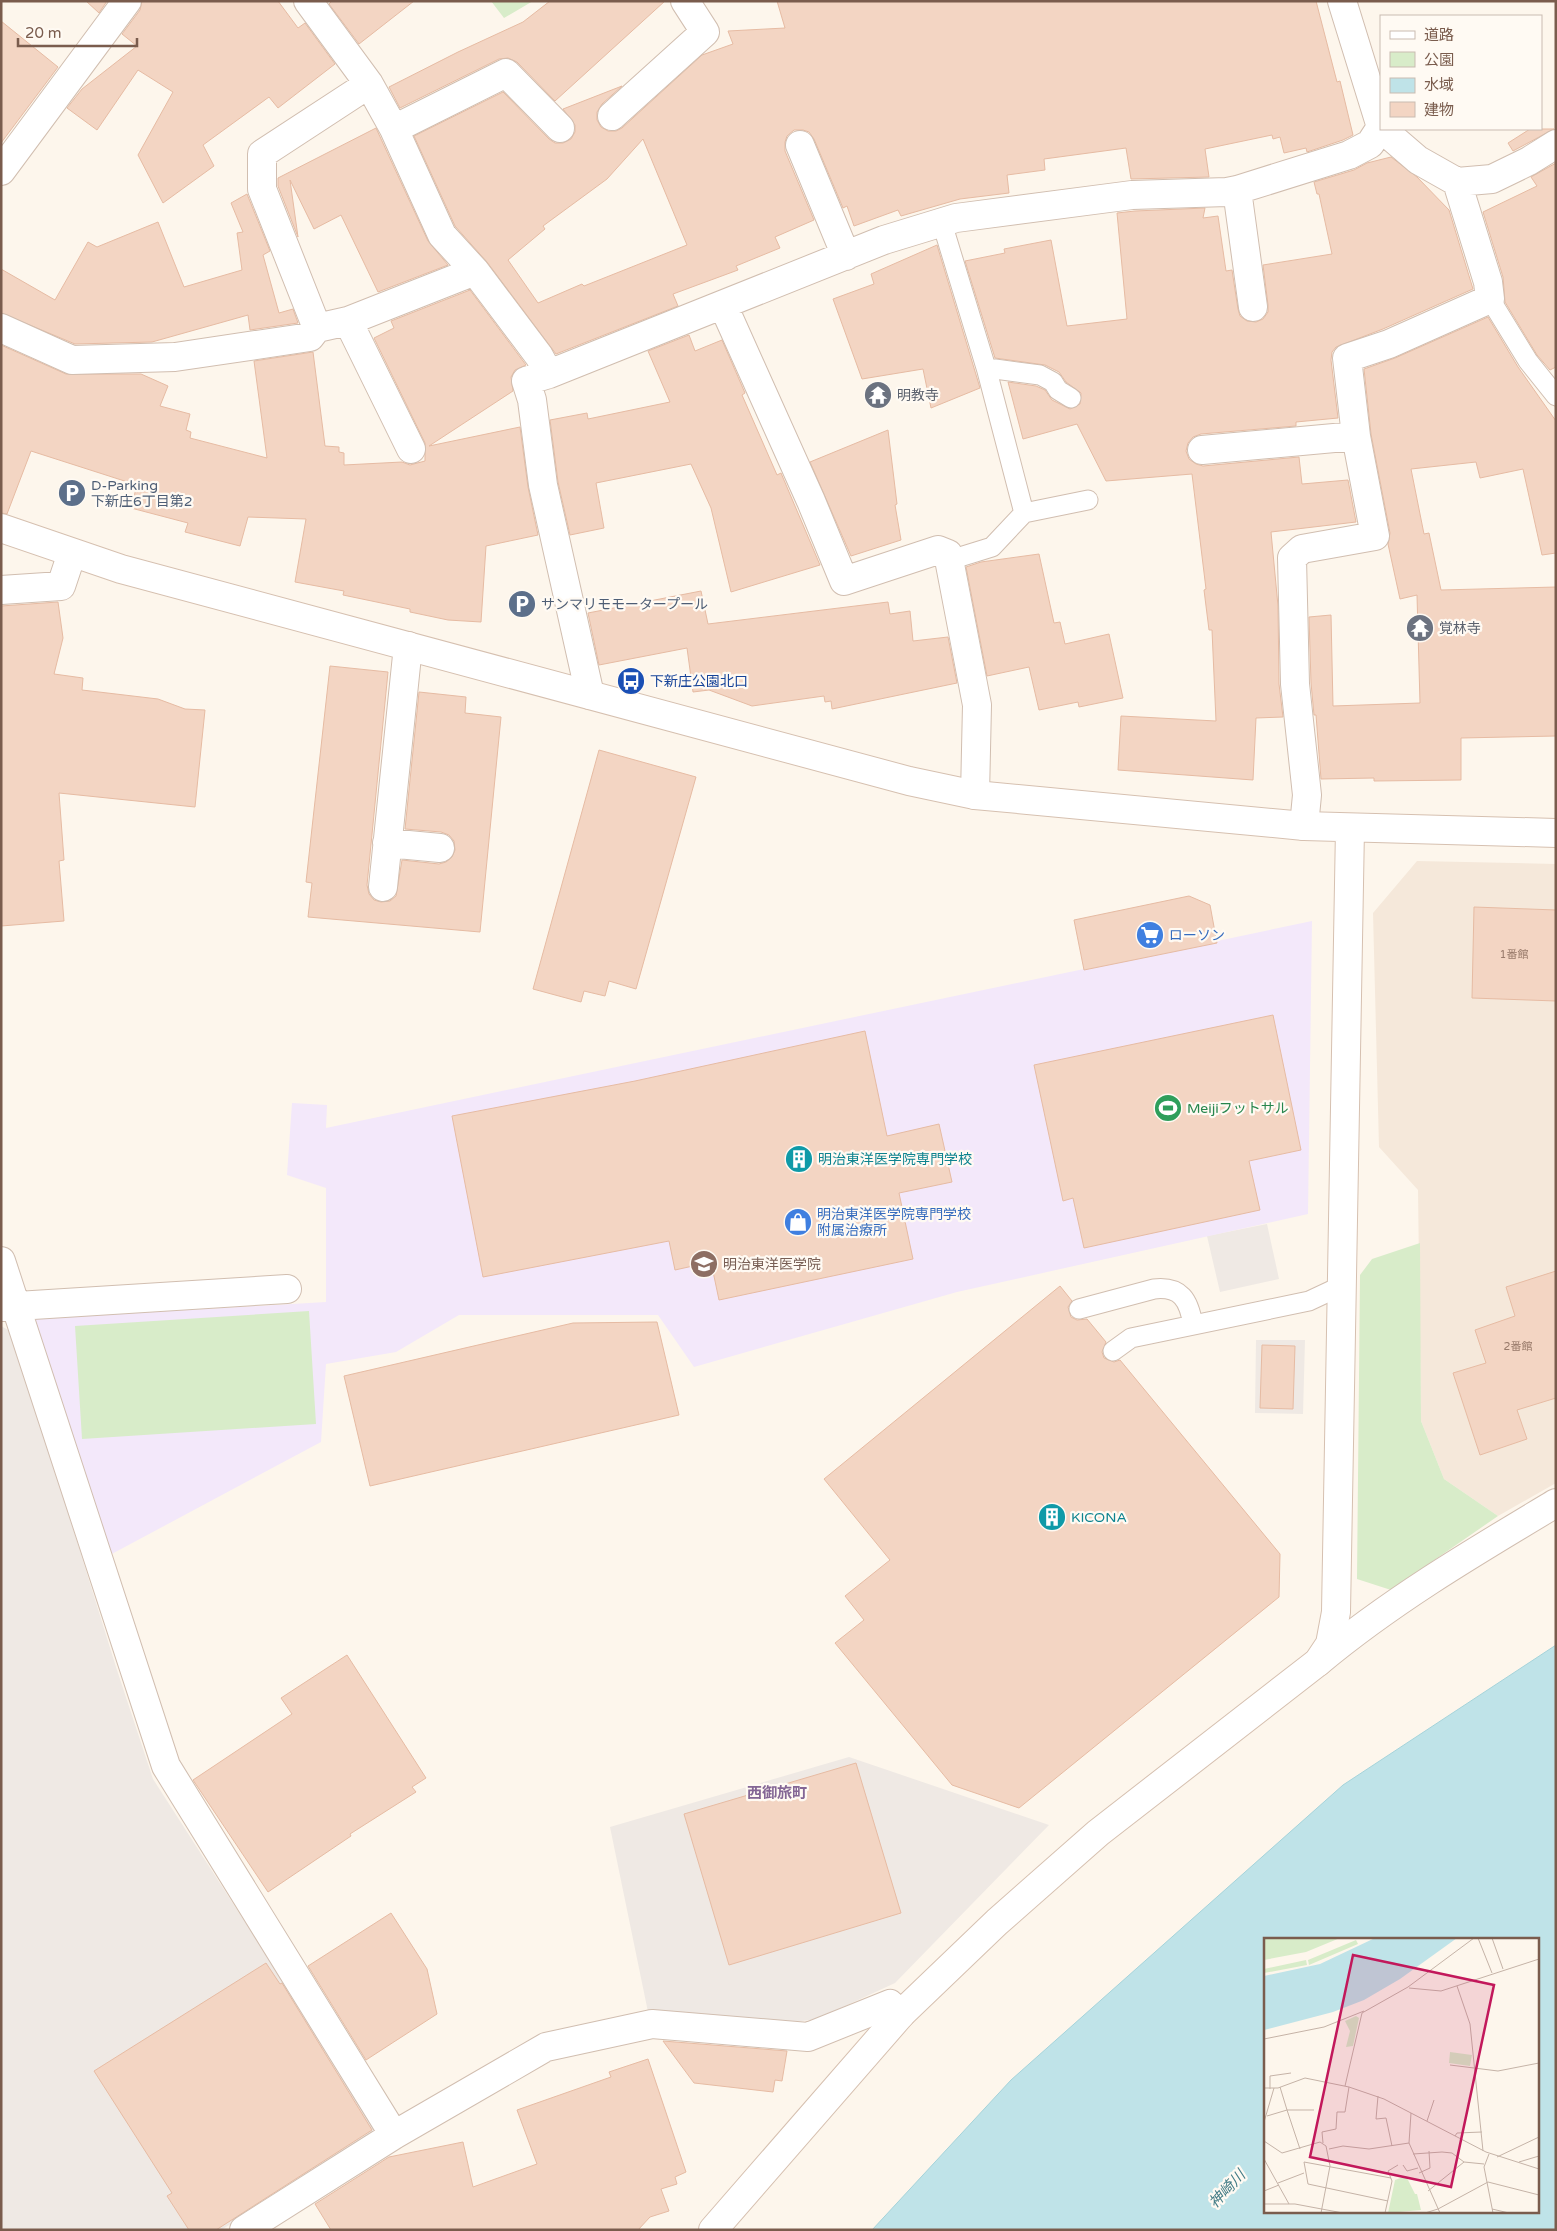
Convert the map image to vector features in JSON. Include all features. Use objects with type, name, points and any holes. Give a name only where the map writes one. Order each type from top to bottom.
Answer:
[{"type":"street","points":[[1,171],[127,1]]},
{"type":"street","points":[[308,1],[369,84],[394,129],[442,236],[475,271],[539,356],[549,374]]},
{"type":"street","points":[[612,116],[706,32],[685,1]]},
{"type":"street","points":[[1342,1],[1380,125]]},
{"type":"street","points":[[394,129],[506,73],[560,128]]},
{"type":"street","points":[[317,328],[262,189],[262,154],[369,84]]},
{"type":"street","points":[[590,695],[543,485],[532,400],[526,381],[549,374],[884,240],[956,218],[1132,195],[1238,190],[1349,155],[1370,144],[1380,129]]},
{"type":"street","points":[[1383,130],[1418,160],[1457,182],[1492,179],[1556,144]]},
{"type":"street","points":[[800,145],[846,256]]},
{"type":"street","points":[[1304,826],[1307,794],[1295,684],[1292,558],[1302,549],[1375,536],[1356,436],[1347,358],[1389,344],[1490,298],[1488,282],[1457,182]]},
{"type":"street","points":[[1238,190],[1253,307]]},
{"type":"street","points":[[1,328],[72,360],[175,358],[310,337],[317,328],[348,321],[475,271]]},
{"type":"street","points":[[723,305],[811,501],[844,581],[938,550],[948,554],[977,705],[975,795]]},
{"type":"street","points":[[348,321],[411,449]]},
{"type":"street","points":[[1202,450],[1356,436]]},
{"type":"street","points":[[1,528],[121,569],[909,781],[975,795],[1304,826],[1556,833]]},
{"type":"street","points":[[1,590],[61,586],[72,553]]},
{"type":"street","points":[[383,887],[408,646]]},
{"type":"street","points":[[1318,1662],[1330,1644],[1336,1612],[1350,828]]},
{"type":"street","points":[[387,843],[440,848]]},
{"type":"street","points":[[1,1261],[9,1307],[166,1766],[394,2136]]},
{"type":"street","points":[[9,1307],[287,1289]]},
{"type":"street","points":[[713,2230],[901,2014],[997,1922],[1098,1832],[1354,1632],[1481,1547],[1556,1503]]},
{"type":"street","points":[[244,2230],[394,2136],[546,2047],[652,2024],[808,2038],[890,2004],[901,2014]]},
{"type":"lane","points":[[942,223],[987,371],[1024,513]]},
{"type":"lane","points":[[1490,298],[1528,360],[1556,396]]},
{"type":"lane","points":[[987,371],[995,369],[1040,375],[1053,382],[1058,390],[1071,398]]},
{"type":"lane","points":[[950,560],[992,547],[1024,513],[1088,500]]},
{"type":"lane","points":[[1113,1351],[1132,1338],[1309,1301],[1341,1286]]},
{"type":"lane","points":[[1079,1309],[1154,1289],[1166,1288],[1178,1293],[1186,1301],[1193,1325]]},
{"type":"shaded area","points":[[1417,861],[1556,864],[1556,1483],[1498,1516],[1444,1479],[1421,1421],[1418,1190],[1379,1147],[1373,913]]},
{"type":"shaded area","name":"明治東洋医学院","points":[[1312,921],[1308,1214],[957,1292],[694,1367],[658,1315],[459,1315],[396,1352],[326,1364],[321,1442],[108,1556],[35,1319],[326,1302],[326,1188],[287,1175],[292,1103],[327,1105],[326,1128]]},
{"type":"shaded area","points":[[1267,1224],[1279,1279],[1220,1292],[1207,1236]]},
{"type":"shaded area","points":[[1,1326],[12,1332],[116,1667],[153,1779],[380,2132],[221,2230],[1,2230]]},
{"type":"shaded area","points":[[1256,1340],[1305,1340],[1303,1414],[1255,1413]]},
{"type":"shaded area","points":[[849,1757],[1049,1825],[895,1983],[817,2019],[787,2023],[648,2012],[610,1827]]},
{"type":"green space","points":[[491,1],[533,1],[504,18]]},
{"type":"green space","points":[[1420,1243],[1421,1421],[1444,1479],[1498,1516],[1391,1590],[1357,1579],[1360,1275],[1372,1259]]},
{"type":"green space","points":[[309,1311],[316,1424],[82,1439],[75,1326]]},
{"type":"water","name":"神崎川","points":[[1556,1645],[1556,2230],[872,2230],[1011,2080],[1343,1785]]},
{"type":"building","points":[[86,1],[107,1],[99,13]]},
{"type":"building","points":[[142,1],[278,1],[298,28],[305,23],[335,64],[278,108],[269,97],[203,145],[214,166],[163,203],[138,155],[173,92],[138,70],[97,130],[67,108],[82,89],[137,46],[122,34],[140,10]]},
{"type":"building","points":[[332,1],[414,1],[359,44],[329,4]]},
{"type":"building","points":[[550,1],[665,1],[555,101],[517,62],[508,58],[499,59],[400,108],[389,87],[523,22]]},
{"type":"building","points":[[777,1],[1316,1],[1337,82],[1340,81],[1353,135],[1307,152],[1306,148],[1284,153],[1280,137],[1273,139],[1272,135],[1205,149],[1209,177],[1131,179],[1126,148],[1044,159],[1045,170],[1007,175],[1009,193],[960,199],[901,216],[898,210],[854,226],[847,206],[843,208],[814,139],[809,132],[794,130],[787,136],[785,151],[814,220],[775,237],[780,248],[736,266],[738,270],[673,294],[678,306],[556,354],[487,262],[455,226],[414,136],[503,92],[549,139],[555,143],[563,143],[571,139],[575,132],[575,125],[563,109],[622,86],[602,104],[597,112],[597,120],[601,127],[608,131],[616,131],[622,128],[702,55],[733,44],[728,31],[785,28]],"holes":[[[643,139],[687,245],[584,286],[582,284],[538,303],[508,260],[545,229],[543,226],[607,179]]]},
{"type":"building","points":[[1,21],[58,67],[1,143]]},
{"type":"building","points":[[376,128],[428,241],[448,265],[378,292],[341,215],[314,229],[290,180],[298,237],[278,186],[278,178]]},
{"type":"building","points":[[1554,129],[1513,151],[1508,143],[1528,130]]},
{"type":"building","points":[[1391,157],[1417,177],[1449,210],[1473,289],[1383,329],[1336,347],[1332,352],[1331,360],[1338,418],[1296,422],[1296,426],[1201,434],[1193,437],[1188,443],[1186,451],[1189,459],[1203,466],[1299,457],[1302,484],[1348,480],[1356,522],[1271,532],[1278,606],[1279,684],[1283,717],[1256,718],[1253,780],[1118,770],[1121,716],[1216,721],[1212,630],[1209,630],[1192,474],[1106,481],[1077,424],[1023,439],[1008,382],[1036,386],[1045,390],[1052,400],[1070,409],[1080,404],[1081,393],[1066,382],[1059,372],[1045,365],[995,358],[965,261],[1005,253],[1004,249],[1051,240],[1067,326],[1127,319],[1117,213],[1205,208],[1203,218],[1218,216],[1226,271],[1232,270],[1240,316],[1247,321],[1256,322],[1263,319],[1268,312],[1263,265],[1332,254],[1319,194],[1317,194],[1314,182],[1354,170],[1367,163]]},
{"type":"building","points":[[1556,163],[1556,367],[1550,370],[1537,355],[1505,302],[1503,277],[1483,212],[1537,186],[1531,177]]},
{"type":"building","points":[[247,194],[270,251],[263,255],[279,313],[293,309],[298,323],[250,330],[248,315],[152,342],[75,344],[1,313],[1,269],[55,300],[88,242],[97,247],[158,222],[184,287],[242,270],[237,233],[243,232],[231,203]]},
{"type":"building","points":[[937,245],[980,388],[931,408],[923,369],[862,379],[833,299],[874,284],[871,274]]},
{"type":"building","points":[[470,290],[526,365],[515,370],[511,377],[513,391],[429,446],[520,427],[528,487],[538,535],[486,546],[481,622],[448,620],[410,612],[410,609],[343,595],[344,591],[295,582],[306,519],[248,517],[240,546],[185,532],[188,523],[131,508],[137,485],[31,451],[7,514],[1,513],[1,345],[66,374],[141,374],[168,386],[160,406],[190,414],[186,430],[191,432],[190,438],[267,458],[254,361],[313,352],[325,446],[339,447],[339,452],[344,453],[344,465],[402,462],[410,465],[425,461],[425,443],[374,338],[394,328],[391,321]]},
{"type":"building","points":[[1488,317],[1518,367],[1556,421],[1556,553],[1542,555],[1523,469],[1480,478],[1476,462],[1411,469],[1424,534],[1429,533],[1441,590],[1556,587],[1556,736],[1461,738],[1461,780],[1374,781],[1374,778],[1321,779],[1316,715],[1314,715],[1311,683],[1309,617],[1331,615],[1333,706],[1420,703],[1417,595],[1400,599],[1388,544],[1390,533],[1371,434],[1364,369],[1395,358]]},
{"type":"building","points":[[689,335],[695,351],[722,340],[745,393],[742,395],[777,475],[781,473],[820,565],[731,592],[711,508],[691,464],[596,483],[604,528],[570,535],[558,482],[550,420],[587,413],[588,419],[670,402],[648,351]]},
{"type":"building","points":[[888,430],[897,504],[895,505],[901,540],[851,556],[810,462]]},
{"type":"building","points":[[1039,554],[1054,623],[1060,622],[1065,644],[1109,634],[1123,698],[1079,707],[1078,702],[1039,710],[1029,667],[987,676],[966,567],[981,562]]},
{"type":"building","points":[[701,591],[708,624],[888,602],[890,614],[910,611],[913,641],[948,637],[957,683],[832,709],[831,701],[825,702],[824,696],[752,706],[709,690],[693,692],[687,648],[599,665],[588,613]]},
{"type":"building","points":[[58,602],[63,638],[54,674],[83,678],[82,690],[158,699],[185,709],[205,710],[195,807],[59,793],[64,860],[59,861],[64,921],[1,926],[1,606]]},
{"type":"building","points":[[330,666],[388,672],[367,885],[369,894],[374,900],[381,902],[390,901],[396,896],[402,860],[439,864],[446,862],[452,857],[455,850],[454,841],[449,835],[441,832],[405,829],[419,692],[466,697],[465,713],[501,717],[480,932],[308,917],[312,883],[306,882]]},
{"type":"building","points":[[599,750],[696,777],[636,989],[609,981],[605,996],[584,991],[581,1002],[533,989]]},
{"type":"building","points":[[1189,896],[1210,905],[1217,943],[1084,970],[1074,920]]},
{"type":"building","points":[[1474,907],[1556,910],[1556,1001],[1472,998]]},
{"type":"building","name":"Meijiフットサル","points":[[1273,1015],[1301,1150],[1249,1161],[1260,1210],[1084,1248],[1073,1198],[1063,1201],[1034,1065]]},
{"type":"building","name":"明治東洋医学院専門学校","points":[[865,1031],[887,1136],[939,1124],[952,1182],[899,1193],[913,1259],[719,1300],[711,1262],[675,1270],[669,1241],[483,1277],[452,1116],[635,1081]]},
{"type":"building","points":[[1556,1271],[1556,1398],[1517,1410],[1527,1439],[1480,1455],[1453,1373],[1486,1363],[1475,1330],[1515,1316],[1506,1287]]},
{"type":"building","name":"KICONA","points":[[1060,1286],[1072,1301],[1068,1307],[1071,1317],[1077,1320],[1087,1319],[1106,1342],[1102,1352],[1104,1358],[1114,1362],[1120,1360],[1280,1554],[1279,1597],[1019,1808],[952,1785],[835,1643],[864,1620],[845,1596],[890,1560],[824,1479]]},
{"type":"building","points":[[657,1322],[679,1415],[370,1486],[344,1376],[573,1323]]},
{"type":"building","points":[[1262,1345],[1295,1346],[1293,1409],[1260,1408]]},
{"type":"building","points":[[347,1655],[426,1778],[412,1787],[416,1792],[350,1834],[351,1836],[268,1892],[193,1780],[292,1714],[281,1698]]},
{"type":"building","points":[[856,1763],[901,1913],[729,1965],[684,1814]]},
{"type":"building","points":[[391,1913],[427,1969],[437,2014],[366,2060],[308,1966]]},
{"type":"building","points":[[266,1963],[280,1984],[282,1983],[372,2130],[216,2230],[189,2230],[167,2196],[172,2193],[94,2071]]},
{"type":"building","points":[[663,2041],[787,2051],[782,2081],[775,2080],[773,2092],[694,2083]]},
{"type":"building","points":[[648,2059],[686,2172],[675,2177],[677,2184],[661,2189],[669,2211],[650,2217],[638,2230],[331,2230],[315,2204],[389,2157],[463,2142],[473,2187],[537,2164],[517,2110],[611,2077],[609,2072]]},
{"type":"place","name":"明教寺","points":[[878,395]]},
{"type":"place","name":"D-Parking 下新庄6丁目第2","points":[[72,493]]},
{"type":"place","name":"サンマリモモータープール","points":[[522,604]]},
{"type":"place","name":"覚林寺","points":[[1420,628]]},
{"type":"place","name":"下新庄公園北口","points":[[631,681]]},
{"type":"place","name":"ローソン","points":[[1150,935]]},
{"type":"place","name":"Meijiフットサル","points":[[1168,1108]]},
{"type":"place","name":"明治東洋医学院専門学校","points":[[799,1159]]},
{"type":"place","name":"明治東洋医学院専門学校 附属治療所","points":[[798,1222]]},
{"type":"place","name":"明治東洋医学院","points":[[704,1264]]},
{"type":"place","name":"KICONA","points":[[1052,1517]]},
{"type":"district","name":"西御旅町","points":[[777,1793]]}]
